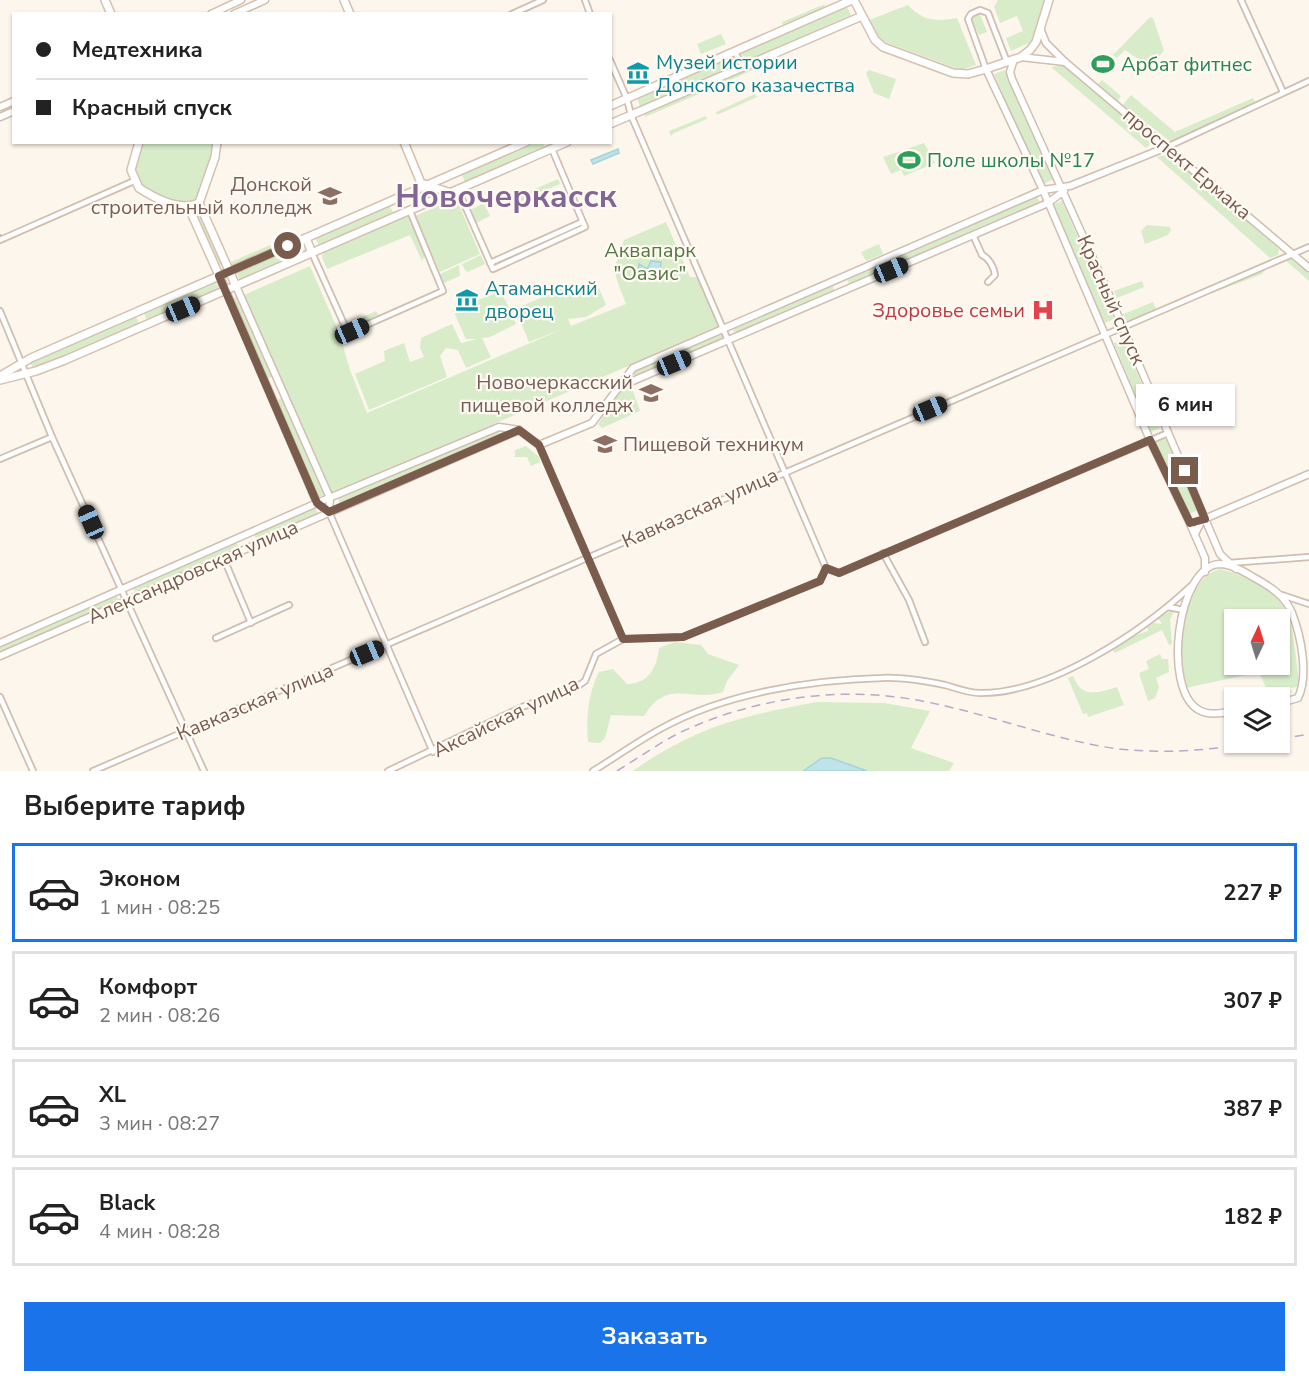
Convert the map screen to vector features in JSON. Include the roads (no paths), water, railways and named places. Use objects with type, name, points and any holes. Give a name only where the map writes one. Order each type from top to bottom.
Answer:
[{"type":"main road","points":[[612,105],[853,0],[875,40],[884,47],[953,73],[968,74],[1014,59],[1036,42],[1049,0]]},
{"type":"main road","points":[[612,123],[862,16]]},
{"type":"main road","points":[[138,144],[131,170],[134,181],[145,192],[189,208],[226,291]]},
{"type":"main road","points":[[189,208],[199,203],[218,144]]},
{"type":"main road","points":[[407,144],[419,177],[427,186],[454,191]]},
{"type":"main road","points":[[407,144],[423,176],[441,179]]},
{"type":"main road","points":[[0,378],[22,364],[138,311],[521,144]]},
{"type":"main road","points":[[0,378],[36,371],[145,326],[410,211],[551,146]]},
{"type":"main road","points":[[414,191],[418,186],[419,177]]},
{"type":"main road","points":[[199,203],[236,286]]},
{"type":"main road","points":[[306,238],[312,253]]},
{"type":"main road","points":[[138,311],[145,326]]},
{"type":"street","points":[[215,12],[241,0]]},
{"type":"street","points":[[237,12],[265,0]]},
{"type":"street","points":[[516,12],[543,0]]},
{"type":"street","points":[[1241,0],[1283,92]]},
{"type":"street","points":[[231,5],[234,12]]},
{"type":"street","points":[[986,69],[968,19],[971,14],[985,9],[1014,59],[1065,62]]},
{"type":"street","name":"проспект Ермака","points":[[1040,28],[1046,43],[1065,62],[1309,268]]},
{"type":"street","points":[[735,52],[743,67]]},
{"type":"street","name":"Красный спуск","points":[[1014,59],[1010,72],[1012,78],[1205,519],[1220,554],[1221,564]]},
{"type":"street","points":[[612,65],[627,99],[631,116],[826,568],[839,573],[1168,433]]},
{"type":"street","name":"Красный спуск","points":[[986,69],[1043,190],[1150,440],[1195,534],[1204,558],[1205,572]]},
{"type":"street","points":[[539,445],[592,423],[633,368],[1043,190],[1062,189],[1167,147],[1309,81]]},
{"type":"street","points":[[0,117],[12,106]]},
{"type":"street","points":[[454,191],[493,269],[585,227],[551,146]]},
{"type":"street","points":[[0,240],[134,181]]},
{"type":"street","points":[[620,386],[1048,203],[1062,189]]},
{"type":"street","points":[[312,253],[348,333],[443,291],[410,211]]},
{"type":"street","points":[[490,263],[582,222]]},
{"type":"street","points":[[973,235],[982,255],[994,270],[995,275],[988,282]]},
{"type":"street","name":"Кавказская улица","points":[[93,771],[1309,247]]},
{"type":"street","points":[[236,286],[330,498],[329,512],[433,752]]},
{"type":"street","points":[[226,291],[317,503],[329,512]]},
{"type":"street","points":[[0,311],[52,437],[204,771]]},
{"type":"street","name":"Александровская улица","points":[[0,643],[317,503],[499,427],[519,430]]},
{"type":"street","points":[[519,430],[539,445],[623,639]]},
{"type":"street","name":"Александровская улица","points":[[0,656],[519,430]]},
{"type":"street","points":[[0,459],[52,437]]},
{"type":"street","points":[[1195,534],[1199,522],[1309,474]]},
{"type":"street","points":[[1190,523],[1205,519]]},
{"type":"street","points":[[883,553],[891,573],[909,600],[925,642]]},
{"type":"street","points":[[593,771],[664,727],[718,704],[775,689],[882,678],[919,681],[978,693],[998,692],[1051,677],[1081,663],[1168,607],[1205,572],[1221,564],[1309,556]]},
{"type":"street","points":[[224,559],[251,623]]},
{"type":"street","points":[[1221,564],[1236,568],[1282,596],[1309,604]]},
{"type":"street","name":"Аксайская улица","points":[[388,771],[433,752],[522,707],[578,686],[585,681],[596,654],[623,639],[683,637],[820,581],[826,568]]},
{"type":"street","points":[[1191,586],[1178,646],[1182,688],[1201,712],[1224,712]]},
{"type":"street","points":[[1282,596],[1289,607],[1297,630],[1303,681],[1298,698],[1290,700]]},
{"type":"street","points":[[216,638],[289,605]]},
{"type":"street","points":[[1168,607],[1184,610]]},
{"type":"street","points":[[0,697],[33,771]]},
{"type":"water","points":[[618,149],[619,153],[593,164],[591,160]]},
{"type":"water","points":[[651,261],[661,262],[660,274],[653,280],[644,280],[638,272],[639,264],[647,269]]},
{"type":"water","points":[[822,758],[831,758],[867,771],[803,771]]},
{"type":"railway","points":[[617,771],[679,733],[728,714],[780,701],[834,695],[861,694],[913,700],[965,711],[1068,739],[1115,748],[1178,751],[1224,747]]},
{"type":"railway","points":[[1290,737],[1309,734]]},
{"type":"place","name":"Арбат фитнес","points":[[1103,64]]},
{"type":"place","name":"Музей истории Донского казачества","points":[[638,73]]},
{"type":"place","name":"Поле школы №17","points":[[909,160]]},
{"type":"place","name":"Донской строительный колледж","points":[[330,196]]},
{"type":"place","name":"Атаманский дворец","points":[[467,300]]},
{"type":"place","name":"Здоровье семьи","points":[[1043,310]]},
{"type":"place","name":"Новочеркасский пищевой колледж","points":[[651,393]]},
{"type":"place","name":"Пищевой техникум","points":[[605,444]]},
{"type":"district","name":"Новочеркасск","points":[[506,196]]},
{"type":"park label","name":"Аквапарк \"Оазис\"","points":[[650,262]]}]
